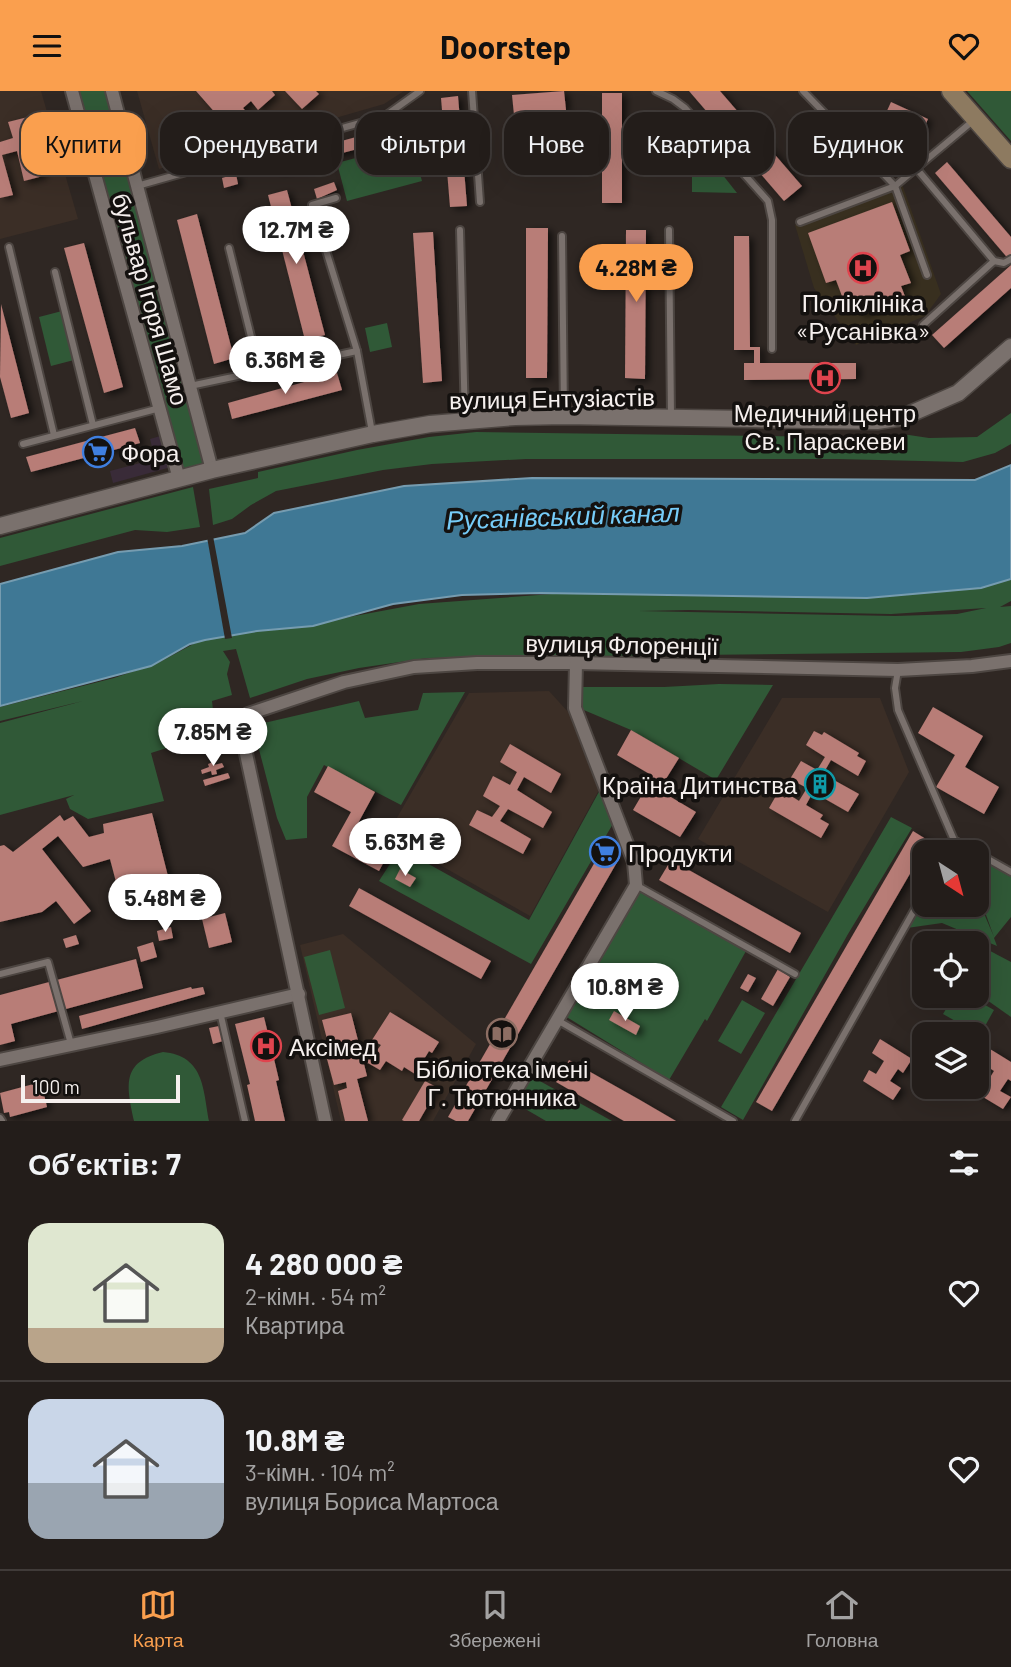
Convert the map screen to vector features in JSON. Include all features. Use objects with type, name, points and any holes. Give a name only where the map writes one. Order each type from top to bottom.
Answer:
[{"type":"main road","points":[[951,91],[1011,159]]},
{"type":"street","name":"бульвар Ігоря Шамо","points":[[72,91],[178,479]]},
{"type":"street","name":"бульвар Ігоря Шамо","points":[[112,91],[212,470]]},
{"type":"street","name":"вулиця Ентузіастів","points":[[0,526],[212,470],[373,434],[465,420],[564,416],[877,421],[903,417],[958,393],[1011,347]]},
{"type":"street","name":"вулиця Флоренції","points":[[299,994],[242,735],[242,720],[264,706],[344,682],[414,667],[477,663],[898,670],[1011,661]]},
{"type":"street","points":[[498,1121],[636,885],[634,862],[575,708],[576,663]]},
{"type":"street","points":[[0,1060],[299,994],[325,1121]]},
{"type":"lane","points":[[137,186],[385,116],[419,91]]},
{"type":"lane","points":[[472,91],[480,202]]},
{"type":"lane","points":[[656,91],[674,99],[685,108],[768,201],[772,220],[772,349]]},
{"type":"lane","points":[[803,91],[895,185],[927,275]]},
{"type":"lane","points":[[927,159],[975,118]]},
{"type":"lane","points":[[800,222],[895,185],[907,175]]},
{"type":"lane","points":[[922,175],[994,261],[1004,263],[1011,259]]},
{"type":"lane","points":[[336,198],[312,205],[357,351],[373,434]]},
{"type":"lane","points":[[460,230],[465,420]]},
{"type":"lane","points":[[668,230],[672,418]]},
{"type":"lane","points":[[562,236],[564,416]]},
{"type":"lane","points":[[9,247],[54,435]]},
{"type":"lane","points":[[229,248],[260,373]]},
{"type":"lane","points":[[923,325],[994,261]]},
{"type":"lane","points":[[55,272],[93,425]]},
{"type":"lane","points":[[190,386],[357,351]]},
{"type":"lane","points":[[23,444],[160,408]]},
{"type":"lane","points":[[898,670],[895,688],[898,710],[954,840]]},
{"type":"lane","points":[[989,860],[1011,872]]},
{"type":"lane","points":[[636,885],[795,974]]},
{"type":"lane","points":[[795,1121],[912,914]]},
{"type":"lane","points":[[0,974],[48,961],[71,1044]]},
{"type":"lane","points":[[220,1012],[245,1121]]},
{"type":"lane","points":[[557,1020],[733,1121]]},
{"type":"shaded area","points":[[0,91],[41,91],[47,112],[21,112],[21,175],[65,175],[78,219],[0,239]]},
{"type":"shaded area","points":[[137,91],[404,91],[384,104],[342,116],[342,112],[160,112],[159,169],[146,123],[146,112],[143,112]]},
{"type":"shaded area","points":[[902,184],[941,294],[925,316],[856,345],[814,288],[795,225]]},
{"type":"shaded area","points":[[167,434],[175,466],[113,483],[110,471],[155,459],[150,439]]},
{"type":"shaded area","points":[[549,691],[569,713],[599,790],[530,916],[387,835],[469,693]]},
{"type":"shaded area","points":[[782,698],[880,698],[909,772],[828,912],[698,839]]},
{"type":"shaded area","points":[[343,934],[476,1044],[433,1121],[341,1121],[300,945]]},
{"type":"green space","points":[[72,91],[112,91],[118,112],[78,112]]},
{"type":"green space","points":[[967,91],[1011,91],[1011,141]]},
{"type":"green space","points":[[356,158],[356,175],[420,175],[422,181],[347,201],[340,175],[342,162]]},
{"type":"green space","points":[[95,175],[134,175],[212,470],[179,479]]},
{"type":"green space","points":[[692,175],[723,175],[737,193],[692,192]]},
{"type":"green space","points":[[62,311],[74,360],[51,366],[39,317]]},
{"type":"green space","points":[[387,323],[392,347],[370,352],[365,328]]},
{"type":"green space","points":[[1011,413],[1011,444],[995,453],[963,462],[838,459],[526,459],[432,464],[383,470],[276,491],[232,519],[213,525],[209,489],[258,478],[258,472],[429,437],[476,432],[977,437]]},
{"type":"green space","points":[[193,487],[200,527],[167,532],[135,530],[0,566],[0,538]]},
{"type":"green space","points":[[1011,577],[1011,601],[1000,607],[1011,606],[1011,643],[961,652],[427,658],[307,679],[250,698],[236,649],[223,651],[230,662],[227,674],[232,695],[212,701],[213,710],[228,716],[230,728],[151,753],[164,801],[88,819],[70,809],[66,799],[74,795],[0,815],[0,723],[83,701],[0,721],[0,707],[114,678],[158,663],[197,642],[419,604],[566,593],[804,597]],"holes":[[[986,608],[957,614],[895,616],[638,611],[891,614]]]},
{"type":"green space","points":[[773,685],[716,780],[631,730],[579,708],[579,687]]},
{"type":"green space","points":[[465,692],[401,805],[324,765],[307,797],[307,838],[286,840],[277,818],[256,738],[264,723],[359,701],[365,718],[418,710],[423,693]]},
{"type":"green space","points":[[600,790],[614,822],[531,964],[379,881],[400,848],[529,920]]},
{"type":"green space","points":[[891,817],[912,828],[848,934],[743,1120],[721,1107]]},
{"type":"green space","points":[[989,862],[1011,875],[1011,917],[994,938],[997,946],[989,943],[989,931],[961,931],[942,923],[907,928],[913,917],[986,917],[994,937],[987,917],[989,917]]},
{"type":"green space","points":[[638,890],[746,951],[707,1021],[705,1019],[669,1080],[565,1016]]},
{"type":"green space","points":[[330,950],[345,1008],[319,1015],[304,957]]},
{"type":"green space","points":[[989,950],[1011,962],[1011,1017],[989,1001]]},
{"type":"green space","points":[[742,1000],[765,1013],[741,1054],[718,1041]]},
{"type":"green space","points":[[989,1007],[994,1010],[987,1022],[957,1022],[943,1014],[947,1008]]},
{"type":"green space","points":[[163,1052],[177,1055],[194,1067],[203,1086],[209,1121],[134,1121],[129,1087],[133,1069],[149,1056]]},
{"type":"green space","points":[[523,1079],[538,1080],[612,1121],[546,1121],[515,1103]]},
{"type":"water","name":"Русанівський канал","points":[[1011,465],[1011,579],[981,588],[867,598],[541,593],[462,595],[393,604],[313,626],[257,631],[205,640],[190,644],[151,666],[0,706],[0,584],[118,552],[182,546],[245,533],[274,513],[404,486],[532,478],[975,480]]},
{"type":"pier","points":[[213,536],[232,638],[225,639],[207,537]]},
{"type":"building","points":[[196,91],[272,91],[275,95],[258,110],[251,101],[243,108],[247,112],[214,112]]},
{"type":"building","points":[[285,91],[316,91],[319,94],[302,109]]},
{"type":"building","points":[[564,91],[566,110],[514,112],[512,95]]},
{"type":"building","points":[[689,91],[720,91],[738,112],[707,112]]},
{"type":"building","points":[[602,93],[622,93],[622,203],[602,203],[602,175],[609,175],[609,112],[602,112]]},
{"type":"building","points":[[458,96],[459,112],[442,112],[441,98]]},
{"type":"building","points":[[891,102],[913,112],[886,112]]},
{"type":"building","points":[[21,119],[21,168],[17,151],[2,155],[13,195],[0,198],[0,142],[13,138],[8,122]]},
{"type":"building","points":[[356,137],[356,149],[342,153],[342,141]]},
{"type":"building","points":[[774,154],[788,170],[788,175],[793,175],[802,186],[784,201],[762,175],[774,175]]},
{"type":"building","points":[[947,162],[1011,237],[1011,262],[935,173]]},
{"type":"building","points":[[23,175],[43,175],[43,176],[24,181]]},
{"type":"building","points":[[236,175],[238,184],[224,188],[222,178]]},
{"type":"building","points":[[447,175],[464,175],[467,206],[450,207]]},
{"type":"building","points":[[334,182],[337,190],[317,199],[314,189]]},
{"type":"building","points":[[287,190],[325,335],[305,340],[268,195]]},
{"type":"building","name":"Поліклініка «Русанівка»","points":[[892,202],[910,251],[900,255],[911,283],[901,286],[906,299],[860,315],[856,303],[846,307],[836,280],[826,283],[808,233]]},
{"type":"building","points":[[197,214],[234,358],[214,364],[177,220]]},
{"type":"building","points":[[526,228],[548,228],[547,378],[526,378]]},
{"type":"building","points":[[626,230],[646,230],[645,379],[625,378]]},
{"type":"building","points":[[433,232],[442,381],[423,383],[413,233]]},
{"type":"building","points":[[734,236],[749,236],[750,347],[760,347],[760,363],[856,363],[856,379],[744,380],[744,363],[754,363],[754,350],[734,350]]},
{"type":"building","points":[[84,243],[123,387],[104,393],[64,248]]},
{"type":"building","points":[[1011,265],[1011,288],[944,348],[932,335]]},
{"type":"building","points":[[1,304],[29,413],[11,418],[0,377]]},
{"type":"building","points":[[337,373],[342,390],[232,419],[228,403]]},
{"type":"building","points":[[135,428],[140,443],[31,472],[26,457]]},
{"type":"building","points":[[933,707],[983,736],[965,767],[999,787],[984,814],[936,787],[955,755],[918,733]]},
{"type":"building","points":[[631,730],[679,758],[659,790],[696,812],[680,837],[633,810],[653,776],[617,755]]},
{"type":"building","name":"Країна Дитинства","points":[[814,731],[822,735],[824,732],[859,753],[857,756],[866,761],[858,776],[831,760],[823,774],[859,794],[848,812],[813,792],[806,805],[823,815],[820,819],[829,824],[821,838],[769,808],[777,794],[785,798],[788,794],[799,801],[807,788],[790,779],[801,761],[817,770],[825,757],[806,745]]},
{"type":"building","points":[[510,744],[561,774],[551,793],[524,777],[517,790],[552,812],[543,828],[508,809],[500,821],[531,839],[523,854],[469,825],[477,810],[492,817],[500,806],[483,796],[493,776],[510,785],[517,772],[500,762]]},
{"type":"building","points":[[213,762],[214,765],[222,763],[224,767],[216,770],[217,774],[212,775],[211,771],[202,774],[201,770]]},
{"type":"building","points":[[328,766],[375,792],[357,825],[393,845],[379,871],[332,846],[351,812],[314,792]]},
{"type":"building","points":[[228,773],[230,778],[205,786],[203,780]]},
{"type":"building","points":[[152,813],[173,896],[123,909],[110,859],[83,867],[58,836],[42,849],[91,911],[74,924],[56,901],[42,912],[0,922],[0,846],[4,845],[13,852],[60,815],[64,821],[73,816],[89,837],[104,833],[103,824]]},
{"type":"building","points":[[913,831],[927,840],[912,840],[912,870],[772,1111],[756,1102]]},
{"type":"building","points":[[603,848],[620,857],[468,1121],[456,1121],[448,1117]]},
{"type":"building","points":[[671,860],[801,933],[790,953],[659,880]]},
{"type":"building","points":[[400,869],[416,878],[410,887],[395,879]]},
{"type":"building","points":[[359,888],[491,961],[481,979],[349,906]]},
{"type":"building","points":[[225,913],[232,942],[209,948],[202,919]]},
{"type":"building","points":[[171,927],[173,938],[159,941],[157,931]]},
{"type":"building","points":[[76,935],[79,944],[66,948],[63,939]]},
{"type":"building","points":[[153,942],[157,957],[141,962],[137,947]]},
{"type":"building","points":[[136,959],[143,988],[11,1024],[15,1041],[0,1045],[0,995]]},
{"type":"building","points":[[778,969],[790,977],[773,1006],[761,999]]},
{"type":"building","points":[[748,974],[756,978],[748,992],[740,988]]},
{"type":"building","points":[[191,987],[203,987],[205,994],[82,1029],[79,1016]]},
{"type":"building","points":[[614,1011],[640,1026],[636,1035],[609,1020]]},
{"type":"building","points":[[390,1012],[439,1042],[432,1053],[429,1051],[415,1074],[404,1067],[402,1071],[386,1061],[380,1070],[368,1063],[364,1064],[367,1076],[357,1079],[368,1121],[345,1121],[338,1091],[347,1088],[346,1082],[334,1085],[327,1059],[332,1058],[322,1020],[351,1013],[362,1056],[375,1053],[381,1045],[372,1040]]},
{"type":"building","points":[[264,1017],[279,1080],[276,1081],[285,1121],[255,1121],[247,1085],[250,1084],[235,1024]]},
{"type":"building","points":[[219,1026],[223,1041],[213,1044],[209,1028]]},
{"type":"building","points":[[880,1039],[912,1059],[903,1073],[898,1069],[890,1081],[901,1088],[893,1100],[863,1081],[869,1070],[876,1074],[884,1061],[872,1053]]},
{"type":"building","points":[[989,1051],[1011,1062],[1011,1081],[1008,1079],[1000,1091],[1011,1097],[1003,1109],[986,1099],[989,1099],[989,1079],[994,1071],[989,1068]]},
{"type":"building","points":[[569,1060],[676,1121],[624,1121],[556,1082]]},
{"type":"building","points":[[425,1081],[438,1088],[419,1121],[402,1120]]},
{"type":"building","points":[[41,1082],[47,1107],[10,1117],[9,1112],[4,1113],[0,1093]]},
{"type":"place","name":"Поліклініка «Русанівка»","points":[[863,268]]},
{"type":"place","name":"Медичний центр Св. Параскеви","points":[[825,378]]},
{"type":"place","name":"Фора","points":[[98,452]]},
{"type":"place","name":"Країна Дитинства","points":[[820,784]]},
{"type":"place","name":"Продукти","points":[[605,852]]},
{"type":"place","name":"Бібліотека імені Г. Тютюнника","points":[[502,1034]]},
{"type":"place","name":"Аксімед","points":[[266,1046]]}]
